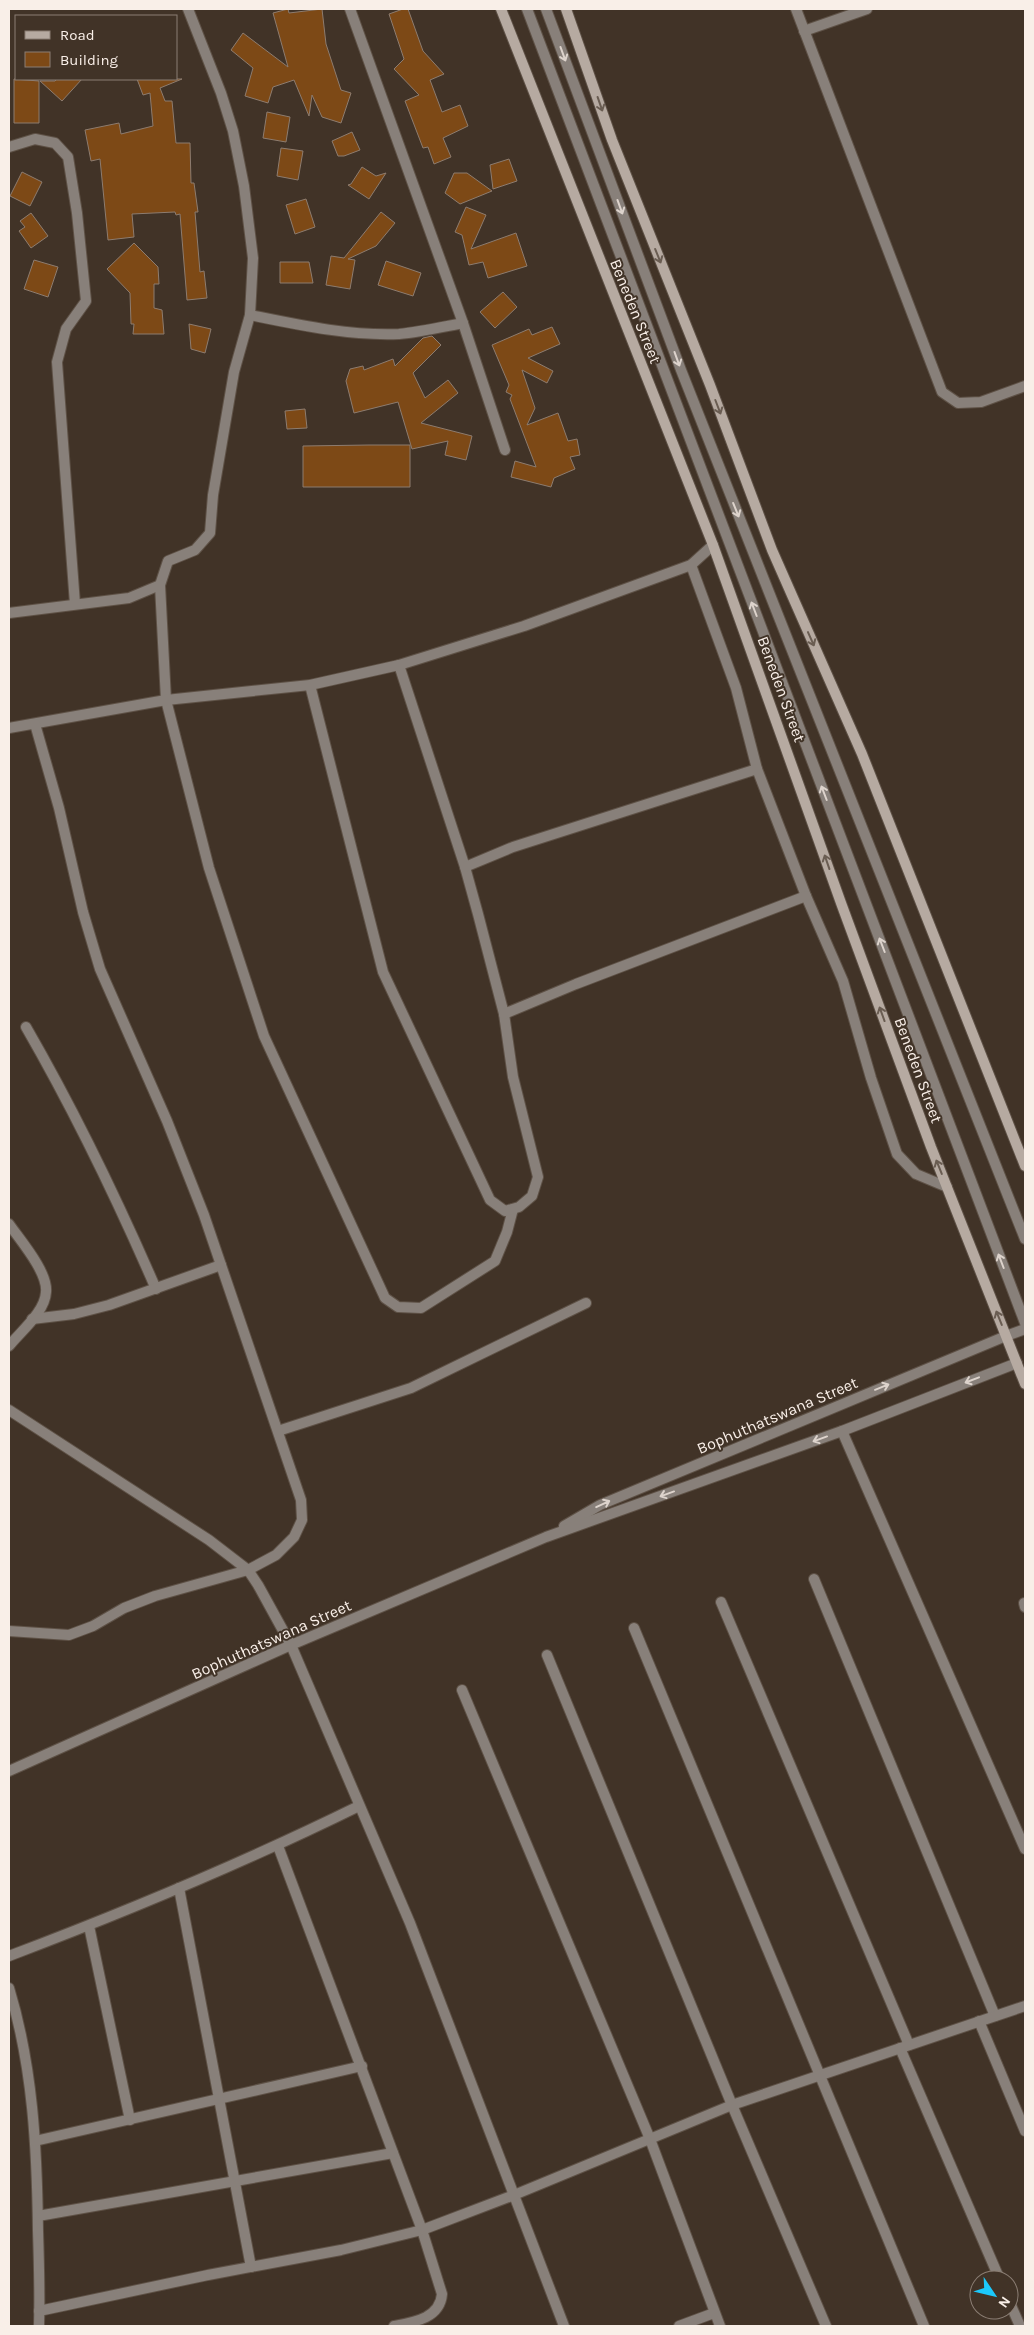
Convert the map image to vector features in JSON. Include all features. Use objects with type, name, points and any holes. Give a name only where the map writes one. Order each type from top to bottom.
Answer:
[{"type":"main road","name":"Beneden Street","points":[[501,9],[713,545],[841,902],[947,1187],[1006,1336],[1021,1361],[1025,1384]]},
{"type":"main road","points":[[566,9],[612,140],[710,385],[772,550],[862,754],[1025,1166]]},
{"type":"street","points":[[188,9],[221,93],[233,132],[244,186],[253,258],[250,315],[233,382],[213,495],[210,533],[194,550],[168,561],[160,585],[166,700],[209,868],[264,1036],[385,1298],[398,1307],[421,1308],[495,1261],[508,1232],[513,1209]]},
{"type":"street","points":[[350,9],[463,323],[505,450]]},
{"type":"street","points":[[527,9],[1025,1323]]},
{"type":"street","points":[[546,9],[681,370],[1025,1239]]},
{"type":"street","points":[[796,9],[942,392],[958,402],[981,402],[1025,386]]},
{"type":"street","points":[[804,31],[866,9]]},
{"type":"street","points":[[9,147],[35,139],[55,143],[68,157],[77,212],[86,301],[66,330],[57,362],[75,604]]},
{"type":"street","points":[[250,315],[301,326],[378,334],[419,331],[463,323]]},
{"type":"street","points":[[9,728],[166,700],[310,685],[399,665],[533,623],[691,565],[713,545]]},
{"type":"street","points":[[691,565],[736,688],[757,769],[806,896],[843,981],[871,1078],[897,1154],[916,1174],[947,1187]]},
{"type":"street","points":[[9,613],[128,598],[160,585]]},
{"type":"street","points":[[310,685],[382,972],[490,1200],[506,1211],[519,1207],[532,1196],[538,1177],[513,1077],[504,1014],[465,867],[399,665]]},
{"type":"street","points":[[9,1631],[69,1635],[93,1626],[124,1608],[155,1596],[248,1570],[276,1555],[294,1537],[302,1520],[301,1500],[222,1265],[167,1121],[100,968],[83,912],[59,808],[35,724]]},
{"type":"street","points":[[465,867],[513,846],[757,769]]},
{"type":"street","points":[[504,1014],[576,984],[806,896]]},
{"type":"street","points":[[26,1027],[66,1096],[131,1230],[156,1289]]},
{"type":"street","points":[[9,1224],[44,1276],[46,1292],[42,1306],[9,1346]]},
{"type":"street","points":[[32,1319],[83,1312],[156,1289],[222,1265]]},
{"type":"street","points":[[278,1431],[411,1388],[586,1303]]},
{"type":"street","name":"Bophuthatswana Street","points":[[546,1537],[600,1505],[1006,1336],[1025,1330]]},
{"type":"street","name":"Bophuthatswana Street","points":[[9,1771],[291,1645],[546,1537],[842,1431],[1021,1361]]},
{"type":"street","points":[[9,1410],[210,1540],[248,1570],[291,1645],[410,1923],[564,2326]]},
{"type":"street","points":[[842,1431],[1025,1849]]},
{"type":"street","points":[[814,1579],[995,2016]]},
{"type":"street","points":[[721,1602],[996,2270]]},
{"type":"street","points":[[634,1628],[924,2326]]},
{"type":"street","points":[[547,1655],[732,2105],[826,2326]]},
{"type":"street","points":[[462,1690],[650,2139],[720,2326]]},
{"type":"street","points":[[9,1956],[89,1926],[278,1846],[359,1806]]},
{"type":"street","points":[[278,1846],[362,2066],[422,2230],[442,2294],[441,2304],[437,2310],[420,2320],[394,2326]]},
{"type":"street","points":[[179,1888],[251,2267]]},
{"type":"street","points":[[89,1926],[130,2120]]},
{"type":"street","points":[[9,1988],[32,2094],[38,2216],[39,2326]]},
{"type":"street","points":[[39,2311],[341,2250],[422,2230],[514,2195],[732,2105],[1025,2006]]},
{"type":"street","points":[[979,2021],[1025,2130]]},
{"type":"street","points":[[35,2141],[362,2066]]},
{"type":"street","points":[[38,2216],[393,2153]]},
{"type":"street","points":[[679,2326],[714,2312]]},
{"type":"building","points":[[288,9],[289,13],[322,9],[326,44],[341,90],[351,93],[341,123],[322,117],[312,95],[309,116],[294,80],[273,87],[268,103],[245,96],[253,68],[231,50],[243,33],[288,67],[273,13]]},
{"type":"building","points":[[408,9],[423,51],[444,74],[430,80],[442,112],[460,105],[468,126],[443,138],[451,157],[434,164],[428,147],[423,148],[405,101],[419,95],[394,69],[404,59],[389,14]]},
{"type":"building","points":[[14,79],[39,81],[39,123],[14,123]]},
{"type":"building","points":[[182,79],[160,88],[165,101],[172,101],[176,143],[190,143],[191,183],[194,183],[198,212],[195,212],[200,272],[204,271],[207,298],[187,300],[180,214],[176,215],[175,212],[132,214],[134,237],[108,240],[100,159],[91,161],[85,130],[119,123],[121,134],[153,126],[150,93],[143,95],[137,80]]},
{"type":"building","points":[[81,80],[62,101],[40,81]]},
{"type":"building","points":[[267,112],[290,117],[286,142],[263,138]]},
{"type":"building","points":[[352,132],[360,150],[344,156],[338,156],[332,141]]},
{"type":"building","points":[[281,148],[303,151],[298,180],[277,176]]},
{"type":"building","points":[[509,159],[517,181],[493,189],[490,165]]},
{"type":"building","points":[[362,167],[376,176],[386,173],[369,199],[348,185],[351,184]]},
{"type":"building","points":[[22,172],[42,182],[30,206],[10,196]]},
{"type":"building","points":[[454,173],[467,173],[492,191],[460,204],[445,193]]},
{"type":"building","points":[[306,199],[315,227],[295,234],[286,205]]},
{"type":"building","points":[[466,207],[486,215],[471,249],[516,233],[527,266],[488,278],[483,262],[469,265],[462,235],[455,232]]},
{"type":"building","points":[[381,212],[395,223],[376,246],[348,259],[355,260],[350,289],[326,285],[331,256],[344,258]]},
{"type":"building","points":[[31,213],[48,236],[31,248],[19,231],[25,227],[20,221]]},
{"type":"building","points":[[134,243],[158,267],[159,284],[154,284],[154,308],[162,310],[164,334],[133,334],[134,324],[131,324],[130,293],[107,269]]},
{"type":"building","points":[[34,260],[58,267],[48,297],[24,289]]},
{"type":"building","points":[[386,261],[421,273],[413,296],[378,285]]},
{"type":"building","points":[[280,262],[309,262],[313,283],[280,283]]},
{"type":"building","points":[[503,292],[517,307],[495,328],[480,312]]},
{"type":"building","points":[[189,324],[211,329],[205,353],[191,349]]},
{"type":"building","points":[[552,327],[560,344],[528,358],[553,371],[547,383],[522,370],[535,408],[527,425],[558,413],[568,441],[577,439],[580,455],[570,457],[575,469],[554,478],[551,487],[511,477],[515,461],[536,467],[510,399],[512,395],[506,392],[509,385],[492,345],[529,329],[532,335]]},
{"type":"building","points":[[432,336],[441,345],[413,373],[425,398],[448,380],[458,393],[421,423],[472,436],[466,460],[445,455],[448,441],[412,449],[398,402],[354,413],[346,381],[350,369],[363,366],[364,370],[393,359],[395,366],[423,338]]},
{"type":"building","points":[[305,409],[307,428],[287,429],[285,411]]},
{"type":"building","points":[[410,445],[410,487],[303,487],[303,446]]}]
